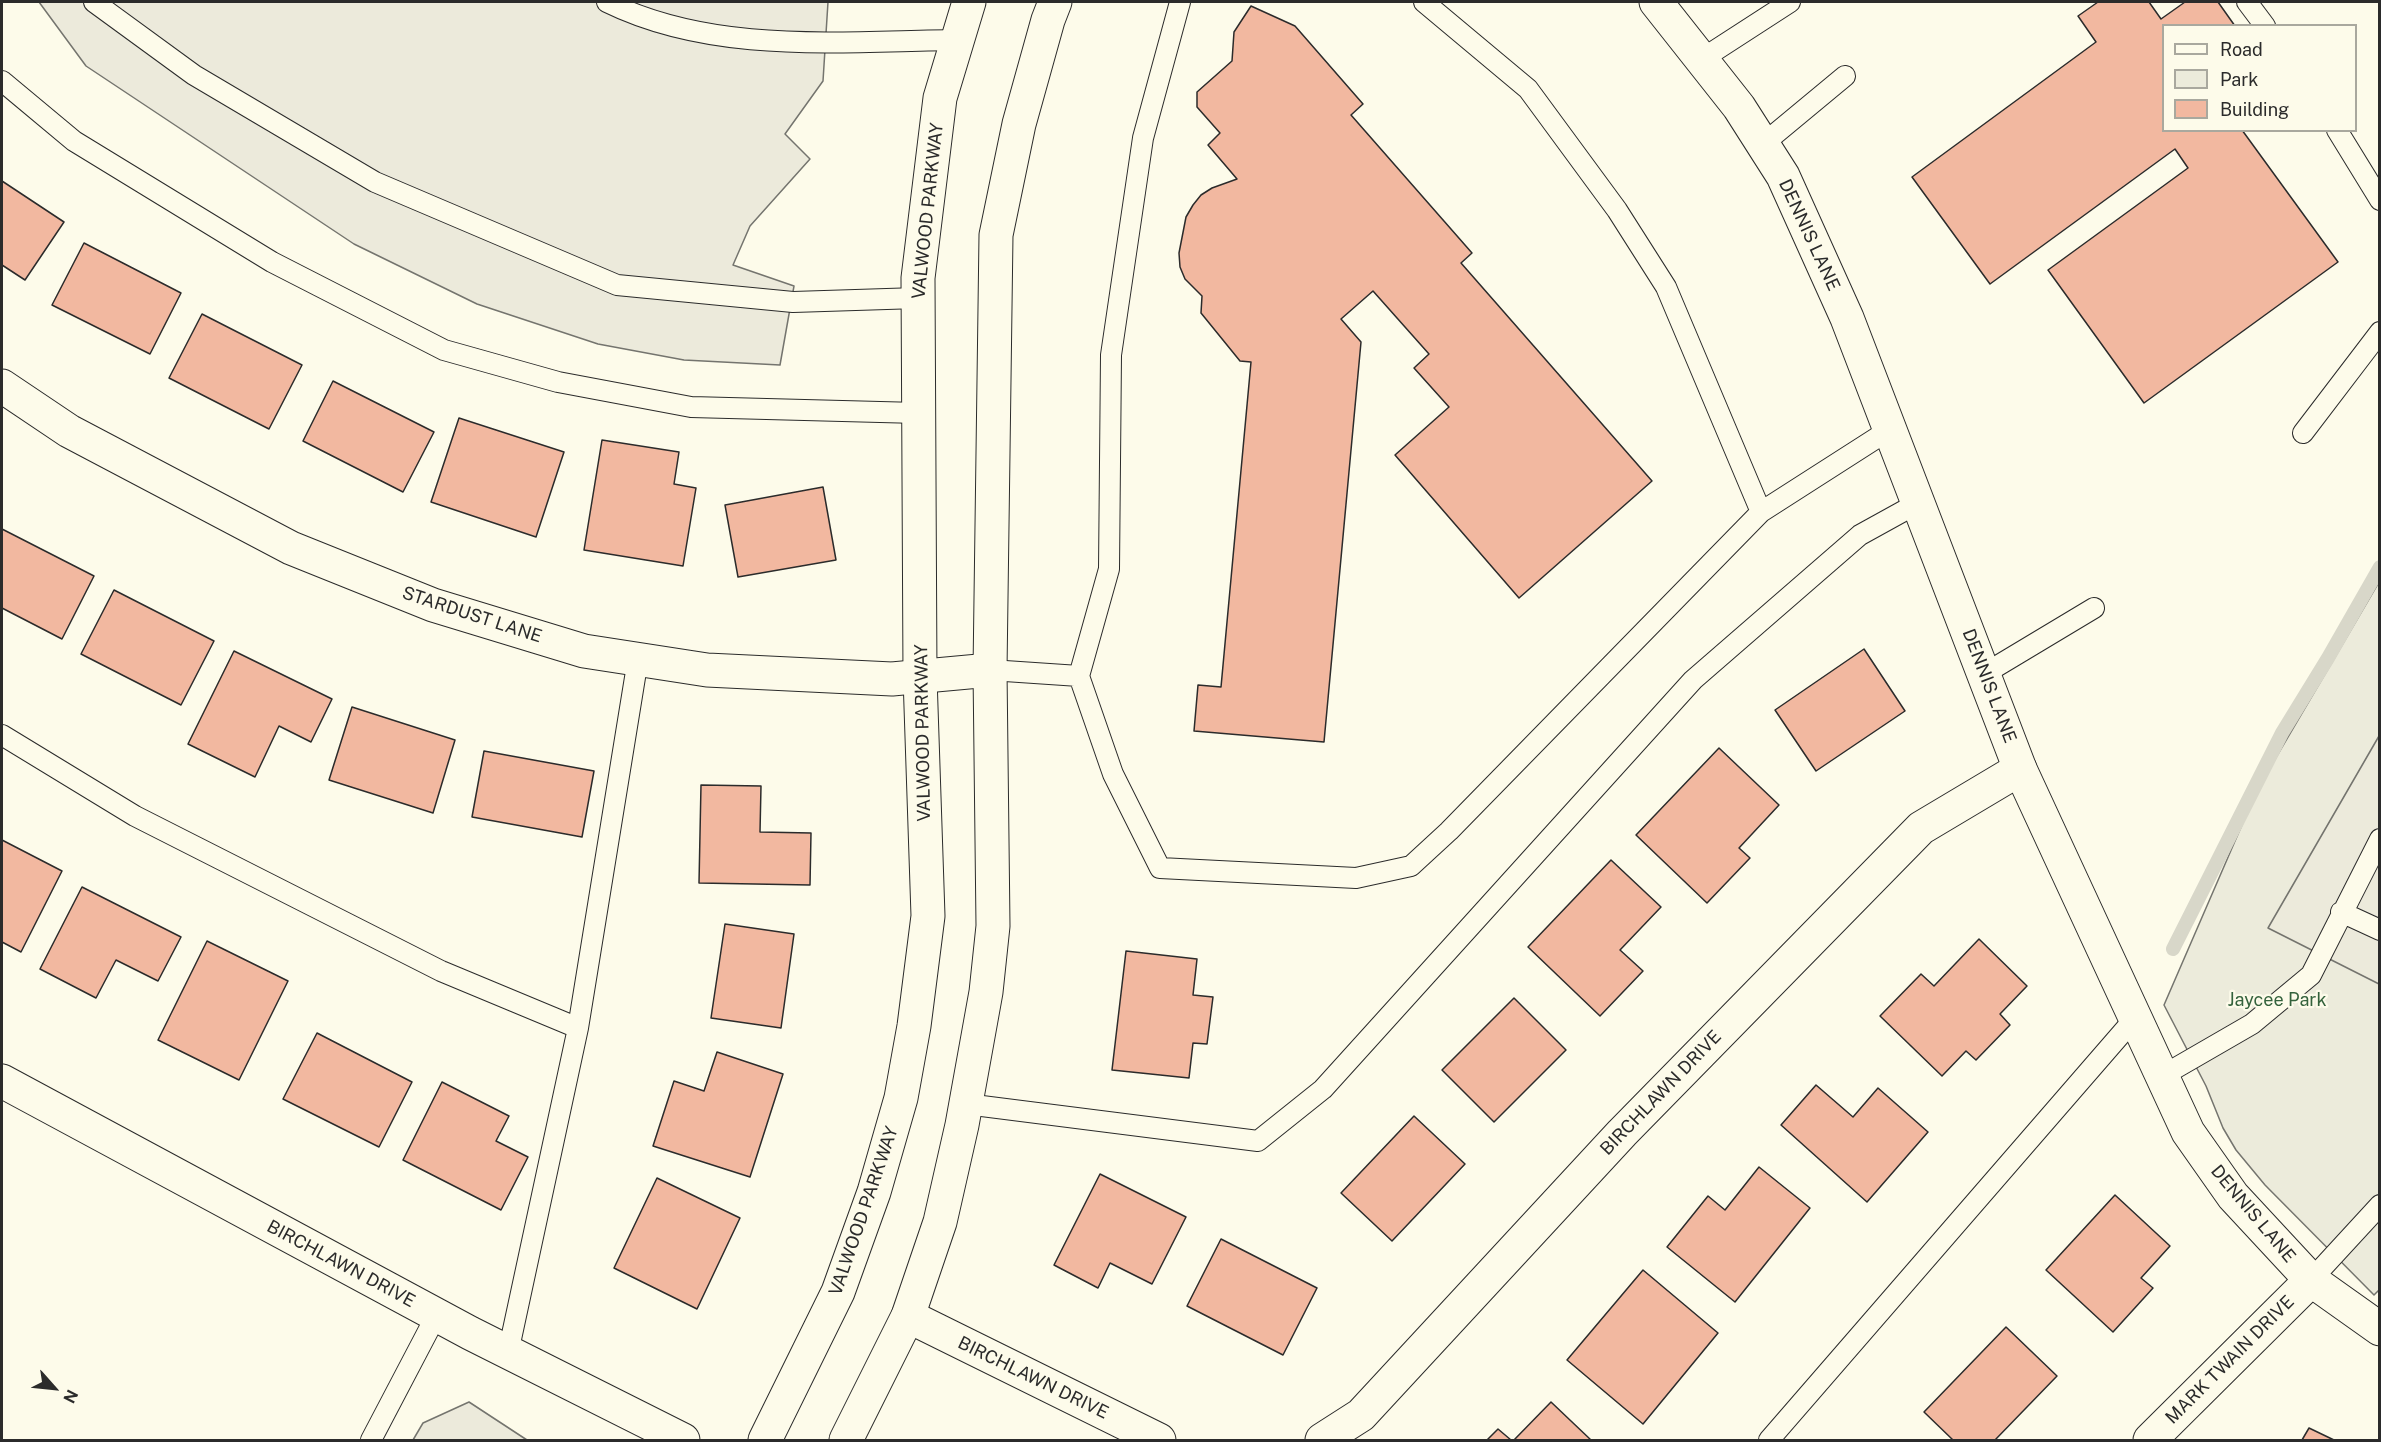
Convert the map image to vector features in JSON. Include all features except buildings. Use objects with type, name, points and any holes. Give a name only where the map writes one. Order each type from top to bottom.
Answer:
[{"type":"street","name":"VALWOOD PARKWAY","points":[[765,1440],[838,1292],[874,1192],[901,1098],[914,1026],[928,916],[920,677],[918,278],[940,98],[969,2]]},
{"type":"street","points":[[846,1440],[908,1316],[940,1222],[966,1104],[986,992],[993,926],[990,670],[996,235],[1018,124],[1055,2]]},
{"type":"street","name":"DENNIS LANE","points":[[1656,2],[1739,107],[1783,176],[1847,318],[2020,769],[2188,1132],[2233,1196],[2310,1280],[2379,1329]]},
{"type":"street","name":"STARDUST LANE","points":[[2,386],[69,432],[291,548],[433,605],[585,651],[707,670],[892,679],[990,670]]},
{"type":"street","name":"BIRCHLAWN DRIVE","points":[[1322,1440],[1361,1414],[1622,1133],[1921,828],[2020,769]]},
{"type":"street","name":"BIRCHLAWN DRIVE","points":[[2,1081],[436,1316],[683,1440]]},
{"type":"street","name":"MARK TWAIN DRIVE","points":[[2150,1440],[2310,1280]]},
{"type":"street","name":"BIRCHLAWN DRIVE","points":[[908,1316],[1159,1440]]},
{"type":"lane","points":[[93,2],[194,75],[375,182],[617,285],[792,302],[918,298]]},
{"type":"lane","points":[[607,2],[636,16],[736,39],[959,40]]},
{"type":"lane","points":[[1180,2],[1143,138],[1111,355],[1109,568],[1079,676],[1113,774],[1160,868],[1356,878],[1411,866],[1449,831],[1761,513],[1889,430]]},
{"type":"lane","points":[[1424,2],[1528,89],[1617,210],[1666,287],[1761,513]]},
{"type":"lane","points":[[1702,59],[1790,2]]},
{"type":"lane","points":[[2247,2],[2264,24]]},
{"type":"lane","points":[[1763,144],[1845,76]]},
{"type":"lane","points":[[2,81],[74,141],[262,256],[444,350],[558,382],[691,407],[918,413]]},
{"type":"lane","points":[[2338,132],[2379,200]]},
{"type":"lane","points":[[2303,433],[2379,332]]},
{"type":"lane","points":[[966,1104],[1258,1141],[1323,1089],[1693,680],[1860,535],[1918,503]]},
{"type":"lane","points":[[1984,674],[2094,608]]},
{"type":"lane","points":[[508,1353],[578,1028],[638,659]]},
{"type":"lane","points":[[990,670],[1079,676]]},
{"type":"lane","points":[[2,735],[135,816],[441,971],[578,1028]]},
{"type":"lane","points":[[2162,1076],[2252,1024],[2311,975],[2379,839]]},
{"type":"lane","points":[[2341,912],[2379,930]]},
{"type":"lane","points":[[1769,1440],[2135,1018]]},
{"type":"lane","points":[[2310,1280],[2379,1205]]},
{"type":"lane","points":[[371,1440],[436,1316]]},
{"type":"green space","name":"Jaycee Park","points":[[2379,582],[2380,1289],[2374,1295],[2265,1185],[2236,1150],[2223,1128],[2206,1086],[2164,1005],[2258,788]]},
{"type":"shaded area","points":[[39,2],[828,2],[823,81],[785,134],[810,159],[750,226],[733,265],[794,286],[780,365],[684,360],[598,344],[477,304],[354,244],[86,66]]},
{"type":"shaded area","points":[[2379,736],[2379,984],[2268,928]]},
{"type":"shaded area","points":[[469,1402],[527,1440],[413,1440],[423,1423]]},
{"type":"waterway","points":[[2173,949],[2282,733],[2380,567]]}]
